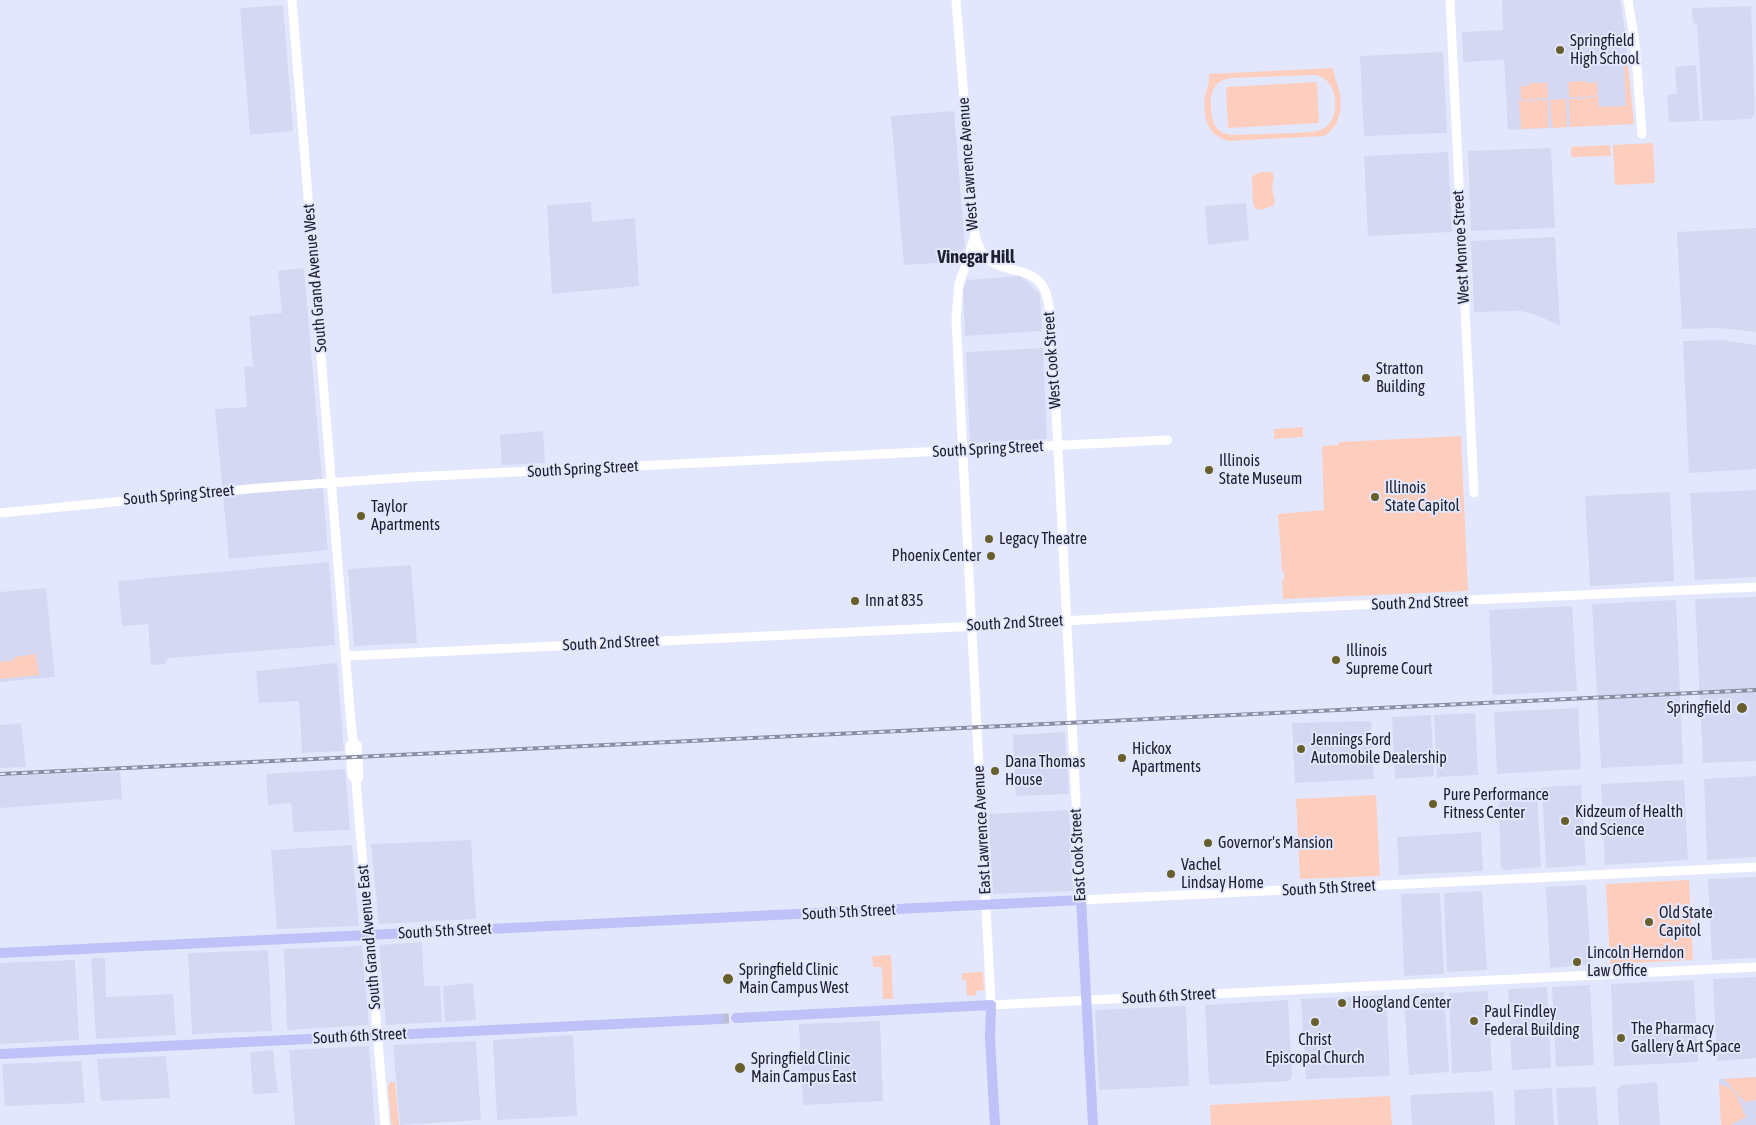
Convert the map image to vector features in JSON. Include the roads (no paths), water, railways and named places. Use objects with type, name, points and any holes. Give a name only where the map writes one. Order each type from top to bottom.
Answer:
[{"type":"main road","name":"South Grand Avenue West","points":[[292,0],[338,555]]},
{"type":"main road","name":"West Lawrence Avenue","points":[[956,0],[974,235],[958,293],[956,319],[967,535]]},
{"type":"main road","name":"West Monroe Street","points":[[1450,0],[1474,493]]},
{"type":"main road","points":[[1628,0],[1635,43],[1642,134]]},
{"type":"main road","name":"West Cook Street","points":[[974,235],[986,258],[1003,267],[1031,274],[1039,281],[1046,294],[1052,332],[1061,525]]},
{"type":"main road","name":"South Spring Street","points":[[0,513],[331,482],[1168,440]]},
{"type":"main road","name":"East Cook Street","points":[[1061,525],[1093,1125]]},
{"type":"main road","name":"East Lawrence Avenue","points":[[967,535],[991,1005],[990,1039],[994,1125]]},
{"type":"main road","name":"South Grand Avenue East","points":[[338,555],[353,742],[350,746],[352,776],[356,779],[385,1125]]},
{"type":"main road","name":"South 2nd Street","points":[[346,656],[1756,587]]},
{"type":"main road","name":"South 5th Street","points":[[0,953],[1756,867]]},
{"type":"main road","name":"South 6th Street","points":[[736,1018],[1756,967]]},
{"type":"main road","name":"South 6th Street","points":[[0,1054],[719,1019]]},
{"type":"tunnel","points":[[719,1019],[736,1018]]},
{"type":"railway","points":[[0,774],[1756,690]]},
{"type":"place","name":"Springfield High School","points":[[1560,50]]},
{"type":"place","name":"Stratton Building","points":[[1366,378]]},
{"type":"place","name":"Illinois State Museum","points":[[1209,470]]},
{"type":"place","name":"Illinois State Capitol","points":[[1375,497]]},
{"type":"place","name":"Taylor Apartments","points":[[361,516]]},
{"type":"place","name":"Legacy Theatre","points":[[989,539]]},
{"type":"place","name":"Phoenix Center","points":[[991,556]]},
{"type":"place","name":"Inn at 835","points":[[855,601]]},
{"type":"place","name":"Illinois Supreme Court","points":[[1336,660]]},
{"type":"place","name":"Springfield","points":[[1742,708]]},
{"type":"place","name":"Jennings Ford Automobile Dealership","points":[[1301,749]]},
{"type":"place","name":"Hickox Apartments","points":[[1122,758]]},
{"type":"place","name":"Dana Thomas House","points":[[995,771]]},
{"type":"place","name":"Pure Performance Fitness Center","points":[[1433,804]]},
{"type":"place","name":"Kidzeum of Health and Science","points":[[1565,821]]},
{"type":"place","name":"Governor's Mansion","points":[[1208,843]]},
{"type":"place","name":"Vachel Lindsay Home","points":[[1171,874]]},
{"type":"place","name":"Old State Capitol","points":[[1649,922]]},
{"type":"place","name":"Lincoln Herndon Law Office","points":[[1577,962]]},
{"type":"place","name":"Springfield Clinic Main Campus West","points":[[728,979]]},
{"type":"place","name":"Hoogland Center","points":[[1342,1003]]},
{"type":"place","name":"Paul Findley Federal Building","points":[[1474,1021]]},
{"type":"place","name":"Christ Episcopal Church","points":[[1315,1022]]},
{"type":"place","name":"The Pharmacy Gallery & Art Space","points":[[1621,1038]]},
{"type":"place","name":"Springfield Clinic Main Campus East","points":[[740,1068]]},
{"type":"district","name":"Vinegar Hill","points":[[976,257]]}]
